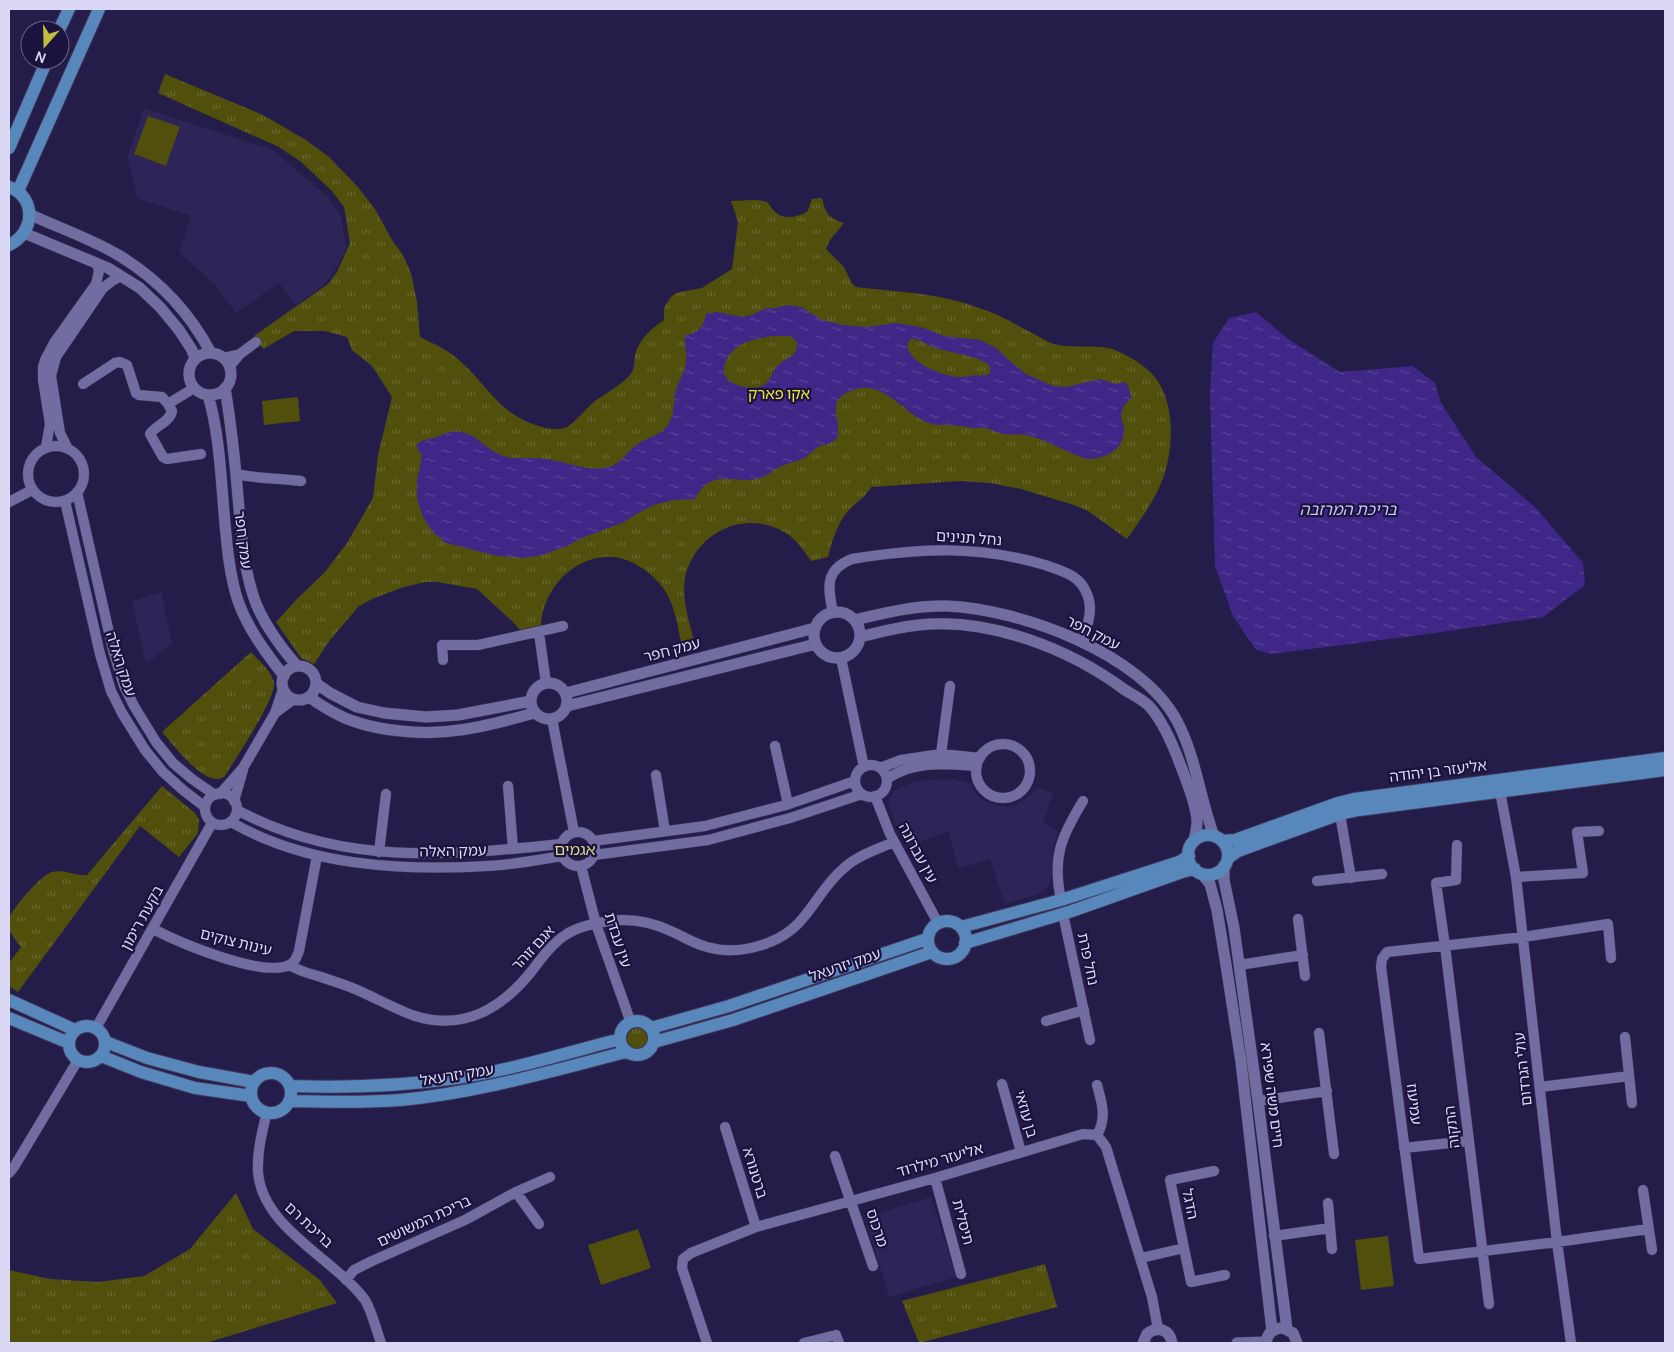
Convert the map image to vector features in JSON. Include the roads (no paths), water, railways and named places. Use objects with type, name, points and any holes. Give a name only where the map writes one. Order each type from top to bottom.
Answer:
[{"type":"main road","points":[[9,245],[24,233],[29,214],[28,205],[24,198],[13,189],[99,9]]},
{"type":"main road","points":[[9,148],[43,70]]},
{"type":"main road","name":"אליעזר בן יהודה","points":[[1218,839],[1235,840],[1354,799],[1665,758]]},
{"type":"main road","name":"אליעזר בן יהודה","points":[[1226,862],[1238,851],[1340,814],[1358,810],[1665,770]]},
{"type":"main road","points":[[966,943],[1063,914],[1182,872],[1216,873],[1226,862],[1227,849],[1218,839],[1204,836],[1194,841],[1190,848],[1190,863],[1199,871]]},
{"type":"main road","points":[[961,927],[1061,900],[1179,862],[1189,856]]},
{"type":"main road","points":[[948,921],[961,927],[966,943],[961,953],[952,958],[941,958],[932,952],[928,939],[931,929],[938,923],[948,921]]},
{"type":"main road","name":"עמק יזרעאל","points":[[651,1028],[729,1006],[928,939]]},
{"type":"main road","name":"עמק יזרעאל","points":[[654,1042],[733,1020],[932,952]]},
{"type":"main road","points":[[9,1000],[75,1030]]},
{"type":"main road","points":[[9,1018],[69,1043]]},
{"type":"main road","points":[[642,1022],[651,1028],[654,1033],[654,1042],[649,1051],[642,1055],[626,1052],[620,1039],[623,1029],[631,1023],[642,1022]]},
{"type":"main road","points":[[83,1026],[96,1028],[103,1034],[106,1042],[105,1050],[101,1056],[90,1062],[78,1060],[71,1053],[69,1043],[71,1036],[75,1030],[83,1026]]},
{"type":"main road","name":"עמק יזרעאל","points":[[290,1086],[337,1088],[398,1085],[458,1078],[508,1068],[620,1039]]},
{"type":"main road","points":[[106,1042],[147,1058],[199,1072],[254,1082]]},
{"type":"main road","name":"עמק יזרעאל","points":[[289,1101],[338,1103],[400,1100],[460,1092],[511,1082],[626,1052]]},
{"type":"main road","points":[[101,1056],[141,1072],[195,1088],[252,1096]]},
{"type":"main road","points":[[273,1073],[284,1077],[290,1086],[291,1094],[289,1101],[283,1109],[278,1111],[267,1112],[257,1106],[252,1096],[254,1082],[262,1075],[273,1073]]},
{"type":"street","points":[[29,214],[119,256],[148,275],[171,296],[191,321],[211,353],[226,362],[231,376],[225,388],[218,393],[208,395],[194,388],[191,383],[189,370],[195,359],[202,354],[211,353]]},
{"type":"street","points":[[24,233],[97,264],[122,276],[140,288],[160,307],[192,350],[195,359]]},
{"type":"street","points":[[46,447],[50,424],[44,380],[45,360],[54,343],[96,284],[99,271],[97,264]]},
{"type":"street","points":[[67,448],[60,433],[52,376],[56,356],[104,288],[122,276]]},
{"type":"street","points":[[226,362],[256,342]]},
{"type":"street","points":[[84,384],[115,363],[120,362],[127,365],[136,393],[139,395],[162,397],[168,404],[172,415],[150,434],[160,452],[167,459],[201,454]]},
{"type":"street","points":[[168,404],[194,388]]},
{"type":"street","name":"עמק חפר","points":[[225,388],[236,474],[244,563],[253,596],[263,618],[281,647],[297,666]]},
{"type":"street","name":"עמק חפר","points":[[208,395],[216,434],[229,566],[238,601],[268,656],[284,676]]},
{"type":"street","points":[[53,445],[67,448],[80,458],[84,470],[82,486],[78,492],[65,501],[47,501],[39,497],[32,490],[28,482],[28,465],[38,451],[46,447],[53,445]]},
{"type":"street","points":[[236,474],[255,478],[301,481]]},
{"type":"street","points":[[237,487],[255,478]]},
{"type":"street","points":[[9,502],[32,490]]},
{"type":"street","name":"עמק האלה","points":[[78,492],[124,686],[156,742],[173,763],[192,779],[217,794]]},
{"type":"street","name":"עמק האלה","points":[[65,501],[100,654],[111,691],[145,750],[157,765],[183,790],[205,807]]},
{"type":"street","name":"נחל תנינים","points":[[833,613],[829,581],[832,574],[844,562],[852,559],[910,551],[955,549],[990,553],[1014,557],[1062,571],[1072,575],[1082,584],[1090,605],[1089,619],[1082,642]]},
{"type":"street","name":"עמק חפר","points":[[854,620],[918,606],[966,608],[1010,616],[1058,631],[1082,642],[1127,668],[1162,697],[1177,720],[1187,741],[1209,821],[1218,839]]},
{"type":"street","points":[[833,613],[840,613],[848,615],[854,620],[860,637],[856,648],[847,656],[841,658],[826,656],[820,651],[814,634],[815,628],[822,618],[833,613]]},
{"type":"street","name":"עמק חפר","points":[[860,637],[920,624],[946,624],[985,628],[1014,635],[1051,648],[1117,683],[1149,706],[1163,726],[1175,750],[1187,782],[1197,822],[1194,841]]},
{"type":"street","points":[[443,660],[442,644],[478,645],[539,633],[563,626]]},
{"type":"street","name":"עמק חפר","points":[[566,693],[815,628]]},
{"type":"street","points":[[539,633],[546,683]]},
{"type":"street","name":"עמק חפר","points":[[567,706],[816,644]]},
{"type":"street","points":[[841,658],[864,766]]},
{"type":"street","points":[[243,768],[236,814],[231,822],[220,826],[212,823],[206,816],[205,807],[208,799],[217,794],[243,768],[275,713],[283,689],[284,676],[291,668],[302,666],[311,670],[316,679],[316,689],[309,697],[304,699],[294,699],[286,694],[283,689]]},
{"type":"street","points":[[317,684],[358,707],[384,713],[426,717],[458,715],[531,700]]},
{"type":"street","points":[[541,684],[556,684],[566,693],[567,706],[562,715],[552,719],[542,718],[535,713],[531,700],[534,691],[541,684]]},
{"type":"street","points":[[941,754],[950,686]]},
{"type":"street","points":[[309,697],[322,707],[352,721],[381,728],[426,732],[460,730],[494,724],[535,713]]},
{"type":"street","points":[[275,713],[294,699]]},
{"type":"street","points":[[552,719],[574,832]]},
{"type":"street","points":[[887,778],[905,769],[938,763],[978,762],[990,747],[1008,744],[1017,747],[1024,753],[1030,770],[1029,779],[1018,793],[1009,797],[991,794],[984,789],[979,781],[978,762]]},
{"type":"street","points":[[774,746],[788,804]]},
{"type":"street","points":[[880,768],[901,760],[941,754],[978,762]]},
{"type":"street","points":[[873,765],[880,768],[887,778],[886,787],[875,796],[868,797],[862,794],[858,790],[855,781],[858,772],[864,766],[873,765]]},
{"type":"street","points":[[656,775],[665,831]]},
{"type":"street","points":[[593,841],[705,826],[788,804],[855,781]]},
{"type":"street","points":[[508,786],[514,849]]},
{"type":"street","name":"עולי הגרדום","points":[[1500,791],[1516,877],[1571,1343]]},
{"type":"street","points":[[217,794],[230,796],[236,805]]},
{"type":"street","points":[[379,852],[386,794]]},
{"type":"street","points":[[594,855],[708,840],[790,818],[862,794]]},
{"type":"street","name":"עין עברונה","points":[[875,796],[890,834],[938,923]]},
{"type":"street","points":[[1061,900],[1057,881],[1057,862],[1062,841],[1083,801]]},
{"type":"street","name":"עמק האלה","points":[[236,805],[254,819],[288,832],[320,842],[379,852],[429,854],[487,852],[561,844]]},
{"type":"street","points":[[1340,814],[1351,878]]},
{"type":"street","name":"עמק האלה","points":[[231,822],[249,832],[283,846],[317,856],[377,866],[429,868],[488,866],[562,856]]},
{"type":"street","name":"בקעת רימון","points":[[96,1028],[212,823]]},
{"type":"street","points":[[1516,877],[1583,873],[1577,832],[1599,831]]},
{"type":"street","points":[[574,832],[583,833],[593,841],[594,855],[587,863],[581,866],[570,864],[562,856],[561,844],[566,836],[574,832]]},
{"type":"street","name":"אגם זוהר","points":[[290,964],[303,973],[342,984],[416,1016],[449,1021],[467,1018],[499,1004],[513,992],[565,934],[578,928],[624,920],[638,921],[657,925],[708,948],[732,950],[756,947],[772,942],[794,928],[812,909],[825,888],[845,867],[894,842]]},
{"type":"street","name":"התקוה","points":[[1457,845],[1456,880],[1436,883],[1489,1304]]},
{"type":"street","name":"עינות צוקים","points":[[153,929],[188,946],[223,957],[271,968],[290,964],[296,959],[299,951],[317,856]]},
{"type":"street","name":"חיים משה שפירא","points":[[1226,862],[1224,880],[1234,928],[1287,1329]]},
{"type":"street","name":"עין עבדת","points":[[581,866],[596,924],[631,1023]]},
{"type":"street","name":"חיים משה שפירא","points":[[1199,871],[1210,884],[1217,910],[1227,971],[1242,1072],[1272,1331]]},
{"type":"street","points":[[1317,881],[1382,874]]},
{"type":"street","name":"נחל פרת","points":[[1063,914],[1090,1040]]},
{"type":"street","points":[[1298,919],[1306,976]]},
{"type":"street","name":"עמיעוז","points":[[1612,958],[1608,924],[1523,937],[1387,952],[1382,959],[1381,967],[1404,1148],[1419,1259],[1558,1242],[1648,1228]]},
{"type":"street","points":[[1239,965],[1303,955]]},
{"type":"street","points":[[1046,1021],[1084,1010]]},
{"type":"street","points":[[1319,1032],[1334,1154]]},
{"type":"street","points":[[1624,1038],[1632,1103]]},
{"type":"street","points":[[9,1173],[78,1060]]},
{"type":"street","points":[[1540,1087],[1629,1076]]},
{"type":"street","name":"בן עוזאי","points":[[1002,1084],[1021,1152]]},
{"type":"street","points":[[1097,1086],[1103,1107],[1103,1126],[1097,1135],[1106,1147],[1152,1297],[1158,1329]]},
{"type":"street","points":[[1258,1101],[1327,1091]]},
{"type":"street","name":"בריכת רם","points":[[267,1112],[259,1144],[258,1173],[269,1207],[280,1221],[346,1280],[366,1302],[380,1343]]},
{"type":"street","name":"ברטנורא","points":[[725,1127],[756,1227]]},
{"type":"street","name":"אליעזר מילרוד","points":[[708,1343],[682,1268],[683,1259],[691,1253],[756,1227],[935,1178],[1083,1134],[1097,1135]]},
{"type":"street","points":[[1404,1148],[1468,1141]]},
{"type":"street","name":"מרכוס","points":[[835,1156],[874,1266]]},
{"type":"street","name":"הדגל","points":[[1214,1171],[1170,1180],[1191,1282],[1225,1276]]},
{"type":"street","name":"בריכת המשושים","points":[[346,1280],[354,1270],[465,1220],[516,1192],[550,1177]]},
{"type":"street","name":"תיסלית","points":[[935,1178],[961,1274]]},
{"type":"street","points":[[1643,1190],[1652,1250]]},
{"type":"street","points":[[516,1192],[539,1224]]},
{"type":"street","points":[[1328,1203],[1332,1249]]},
{"type":"street","points":[[1274,1236],[1330,1228]]},
{"type":"street","points":[[1140,1258],[1184,1248]]},
{"type":"street","points":[[1237,1343],[1266,1343],[1269,1334],[1279,1328],[1287,1329],[1293,1333],[1297,1343]]},
{"type":"street","points":[[1141,1342],[1150,1331],[1158,1329],[1169,1334],[1172,1343]]},
{"type":"street","points":[[804,1343],[836,1335],[839,1343]]},
{"type":"water","points":[[787,305],[801,307],[822,320],[843,325],[867,327],[897,323],[924,328],[944,336],[980,340],[996,348],[1026,374],[1053,386],[1066,387],[1100,379],[1116,384],[1125,382],[1132,398],[1126,403],[1122,412],[1121,417],[1124,430],[1120,445],[1105,456],[1087,459],[1030,436],[1004,434],[984,428],[930,424],[879,391],[869,388],[858,388],[846,393],[837,404],[838,435],[835,440],[818,447],[801,460],[779,467],[765,476],[755,479],[719,479],[710,482],[702,488],[695,499],[673,500],[657,504],[622,523],[542,555],[523,558],[498,556],[446,543],[432,531],[423,517],[417,499],[417,481],[422,456],[416,446],[422,441],[450,432],[460,432],[476,438],[498,454],[507,457],[553,460],[593,469],[609,467],[617,463],[642,441],[663,431],[669,423],[676,390],[685,366],[685,335],[700,329],[706,314],[717,312],[743,317],[766,308]],"holes":[[[772,336],[791,336],[797,342],[796,351],[778,365],[767,382],[760,387],[743,387],[729,381],[724,372],[724,367],[731,353],[746,342]],[[911,339],[919,340],[938,349],[962,354],[985,362],[989,365],[990,373],[956,377],[937,372],[912,356],[908,349],[908,342]]]},
{"type":"water","name":"בריכת המרזבה","points":[[1256,312],[1288,339],[1340,372],[1413,366],[1435,383],[1441,403],[1476,457],[1535,507],[1583,563],[1585,585],[1543,617],[1271,654],[1256,650],[1233,616],[1215,566],[1210,395],[1213,343],[1229,318]]},
{"type":"district","name":"אגמים","points":[[575,849]]},
{"type":"park label","name":"אקו פארק","points":[[779,394]]}]
